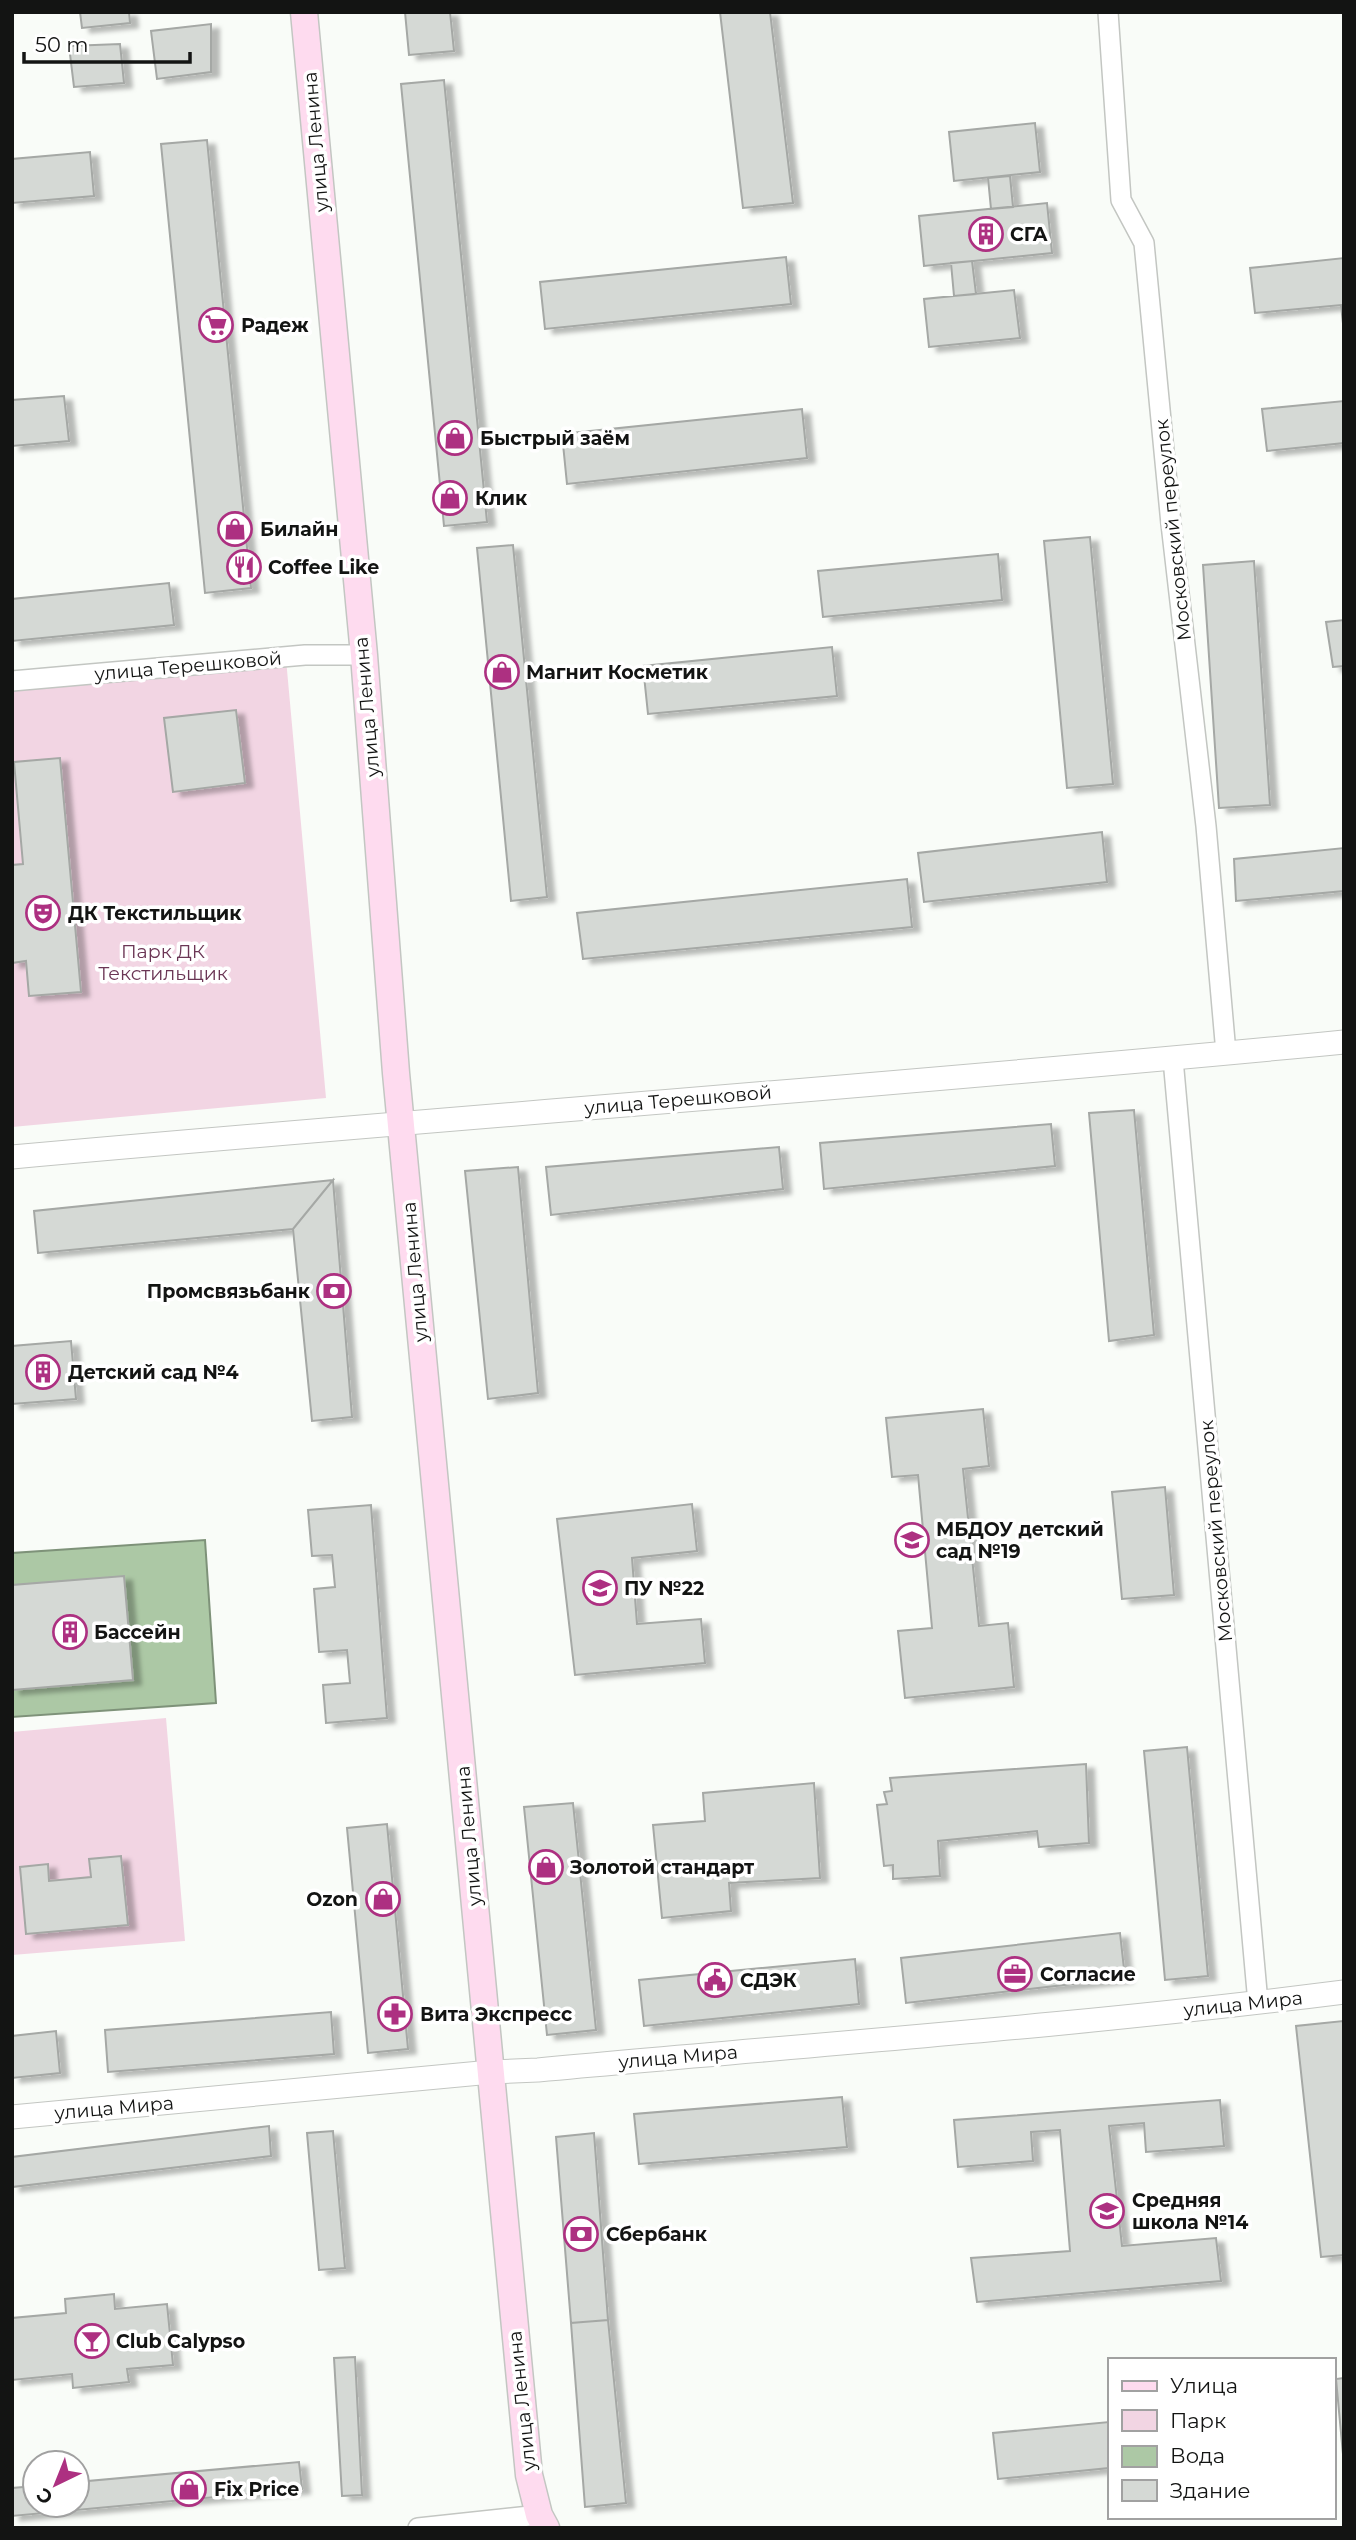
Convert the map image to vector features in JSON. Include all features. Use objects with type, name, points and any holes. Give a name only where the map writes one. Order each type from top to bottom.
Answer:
[{"type":"main road","name":"улица Ленина","points":[[304,12],[363,654],[402,1122],[528,2475],[543,2521]]},
{"type":"street","name":"Московский переулок","points":[[1108,12],[1121,200],[1144,243],[1171,523],[1206,826],[1227,1053]]},
{"type":"street","name":"улица Терешковой","points":[[12,681],[304,656],[363,654]]},
{"type":"street","name":"улица Терешковой","points":[[12,1157],[1173,1059],[1344,1042]]},
{"type":"street","name":"Московский переулок","points":[[1173,1059],[1258,2003]]},
{"type":"street","name":"улица Мира","points":[[12,2118],[1258,2003],[1344,1992]]},
{"type":"street","points":[[418,2528],[543,2521]]},
{"type":"green space","name":"Парк ДК Текстильщик","points":[[286,659],[326,1098],[12,1127],[12,684]]},
{"type":"green space","points":[[166,1718],[185,1941],[12,1955],[12,1732]]},
{"type":"water","points":[[205,1540],[216,1703],[12,1717],[12,1553]]},
{"type":"building","points":[[80,12],[129,12],[130,23],[82,28]]},
{"type":"building","points":[[405,12],[450,12],[454,51],[409,55]]},
{"type":"building","points":[[720,12],[770,12],[793,203],[743,208]]},
{"type":"building","points":[[211,24],[211,72],[157,79],[151,31]]},
{"type":"building","points":[[120,44],[124,83],[74,87],[69,46]]},
{"type":"building","points":[[444,80],[487,522],[444,526],[401,84]]},
{"type":"building","points":[[1035,123],[1040,172],[954,181],[949,132]]},
{"type":"building","points":[[207,140],[251,588],[205,593],[161,144]]},
{"type":"building","points":[[90,152],[94,196],[12,203],[12,159]]},
{"type":"building","points":[[1010,176],[1013,207],[991,209],[988,178]]},
{"type":"building","name":"СГА","points":[[1047,203],[1052,253],[924,266],[919,216]]},
{"type":"building","points":[[786,257],[791,304],[545,329],[540,282]]},
{"type":"building","points":[[1344,258],[1344,333],[1341,305],[1255,313],[1250,268]]},
{"type":"building","points":[[972,261],[976,294],[954,296],[951,263]]},
{"type":"building","points":[[1014,290],[1020,338],[929,347],[924,299]]},
{"type":"building","points":[[64,396],[69,441],[12,446],[12,400]]},
{"type":"building","points":[[1344,401],[1344,443],[1267,451],[1262,409]]},
{"type":"building","points":[[802,409],[807,458],[567,484],[562,434]]},
{"type":"building","points":[[1090,537],[1113,784],[1067,788],[1044,541]]},
{"type":"building","points":[[513,545],[547,897],[511,901],[477,548]]},
{"type":"building","points":[[998,554],[1002,600],[823,617],[818,571]]},
{"type":"building","points":[[1254,561],[1270,805],[1219,808],[1203,565]]},
{"type":"building","points":[[169,583],[174,625],[12,641],[12,599]]},
{"type":"building","points":[[1344,620],[1344,666],[1333,667],[1326,622]]},
{"type":"building","points":[[832,647],[837,696],[648,714],[643,666]]},
{"type":"building","points":[[236,710],[245,783],[173,792],[164,718]]},
{"type":"building","name":"ДК Текстильщик","points":[[60,758],[81,992],[29,996],[26,961],[12,963],[12,865],[23,864],[14,762]]},
{"type":"building","points":[[1102,832],[1107,882],[924,902],[918,853]]},
{"type":"building","points":[[1344,848],[1344,891],[1236,901],[1234,859]]},
{"type":"building","points":[[907,879],[912,927],[583,959],[577,913]]},
{"type":"building","points":[[1134,1110],[1154,1335],[1109,1341],[1089,1113]]},
{"type":"building","points":[[1051,1124],[1055,1166],[824,1189],[820,1143]]},
{"type":"building","points":[[779,1147],[783,1189],[551,1215],[546,1167]]},
{"type":"building","points":[[518,1167],[538,1393],[488,1399],[465,1171]]},
{"type":"building","points":[[333,1180],[352,1417],[312,1421],[293,1229]]},
{"type":"building","points":[[333,1180],[293,1229],[38,1253],[34,1211]]},
{"type":"building","name":"Детский сад №4","points":[[71,1341],[76,1399],[12,1404],[12,1346]]},
{"type":"building","points":[[983,1409],[989,1466],[963,1469],[979,1626],[1008,1623],[1014,1687],[905,1698],[898,1631],[932,1628],[918,1475],[892,1477],[886,1418]]},
{"type":"building","points":[[1165,1487],[1174,1595],[1122,1599],[1112,1492]]},
{"type":"building","name":"ПУ №22","points":[[692,1504],[697,1551],[632,1558],[637,1624],[701,1619],[705,1663],[575,1675],[557,1519]]},
{"type":"building","points":[[371,1505],[387,1718],[326,1723],[323,1685],[350,1683],[347,1650],[319,1652],[314,1589],[335,1587],[332,1555],[312,1556],[308,1510]]},
{"type":"building","name":"Бассейн","points":[[124,1576],[133,1680],[12,1690],[12,1585]]},
{"type":"building","points":[[1187,1747],[1208,1976],[1165,1980],[1144,1751]]},
{"type":"building","points":[[1086,1764],[1089,1843],[1039,1847],[1037,1831],[938,1841],[940,1876],[893,1879],[893,1865],[884,1866],[877,1805],[887,1804],[884,1792],[892,1791],[890,1778]]},
{"type":"building","points":[[814,1783],[820,1878],[729,1883],[731,1911],[662,1918],[653,1825],[705,1821],[703,1793]]},
{"type":"building","points":[[573,1803],[596,2030],[547,2035],[524,1807]]},
{"type":"building","points":[[387,1824],[408,2049],[368,2053],[347,1828]]},
{"type":"building","points":[[121,1856],[128,1925],[26,1934],[20,1867],[48,1864],[49,1881],[91,1877],[89,1859]]},
{"type":"building","points":[[1120,1933],[1125,1978],[906,2003],[901,1958]]},
{"type":"building","points":[[855,1959],[859,2004],[644,2026],[639,1980]]},
{"type":"building","points":[[331,2012],[334,2054],[108,2072],[105,2030]]},
{"type":"building","points":[[1343,2021],[1344,2255],[1321,2257],[1296,2026]]},
{"type":"building","points":[[56,2031],[60,2073],[12,2078],[12,2036]]},
{"type":"building","points":[[842,2097],[847,2147],[639,2164],[634,2114]]},
{"type":"building","points":[[1220,2100],[1224,2146],[1146,2152],[1144,2123],[1109,2126],[1122,2246],[1216,2238],[1221,2281],[977,2302],[971,2258],[1070,2251],[1060,2130],[1031,2132],[1033,2161],[958,2167],[954,2120]]},
{"type":"building","points":[[269,2126],[271,2156],[12,2187],[12,2157]]},
{"type":"building","points":[[333,2131],[345,2268],[319,2270],[307,2133]]},
{"type":"building","points":[[594,2133],[608,2320],[571,2323],[556,2137]]},
{"type":"building","name":"Club Calypso","points":[[114,2294],[115,2309],[167,2304],[173,2365],[127,2369],[129,2382],[73,2388],[72,2374],[12,2380],[12,2318],[66,2313],[65,2299]]},
{"type":"building","points":[[608,2320],[626,2503],[585,2507],[571,2323]]},
{"type":"building","points":[[355,2357],[362,2495],[342,2496],[334,2358]]},
{"type":"building","points":[[1344,2378],[1344,2465],[1336,2379]]},
{"type":"building","points":[[1108,2422],[1108,2468],[998,2479],[993,2433]]},
{"type":"building","points":[[299,2462],[302,2489],[91,2509],[91,2481]]},
{"type":"building","points":[[21,2487],[21,2515],[12,2516],[12,2488]]},
{"type":"place","name":"СГА","points":[[986,234]]},
{"type":"place","name":"Радеж","points":[[216,325]]},
{"type":"place","name":"Быстрый заём","points":[[455,438]]},
{"type":"place","name":"Клик","points":[[450,498]]},
{"type":"place","name":"Билайн","points":[[235,529]]},
{"type":"place","name":"Coffee Like","points":[[244,567]]},
{"type":"place","name":"Магнит Косметик","points":[[502,672]]},
{"type":"place","name":"ДК Текстильщик","points":[[43,913]]},
{"type":"place","name":"Промсвязьбанк","points":[[334,1291]]},
{"type":"place","name":"Детский сад №4","points":[[43,1372]]},
{"type":"place","name":"МБДОУ детский сад №19","points":[[912,1540]]},
{"type":"place","name":"ПУ №22","points":[[600,1588]]},
{"type":"place","name":"Бассейн","points":[[70,1632]]},
{"type":"place","name":"Золотой стандарт","points":[[546,1867]]},
{"type":"place","name":"Ozon","points":[[383,1899]]},
{"type":"place","name":"Согласие","points":[[1015,1974]]},
{"type":"place","name":"СДЭК","points":[[715,1980]]},
{"type":"place","name":"Вита Экспресс","points":[[395,2014]]},
{"type":"place","name":"Средняя школа №14","points":[[1107,2211]]},
{"type":"place","name":"Сбербанк","points":[[581,2234]]},
{"type":"place","name":"Club Calypso","points":[[92,2341]]},
{"type":"place","name":"Fix Price","points":[[189,2489]]}]
